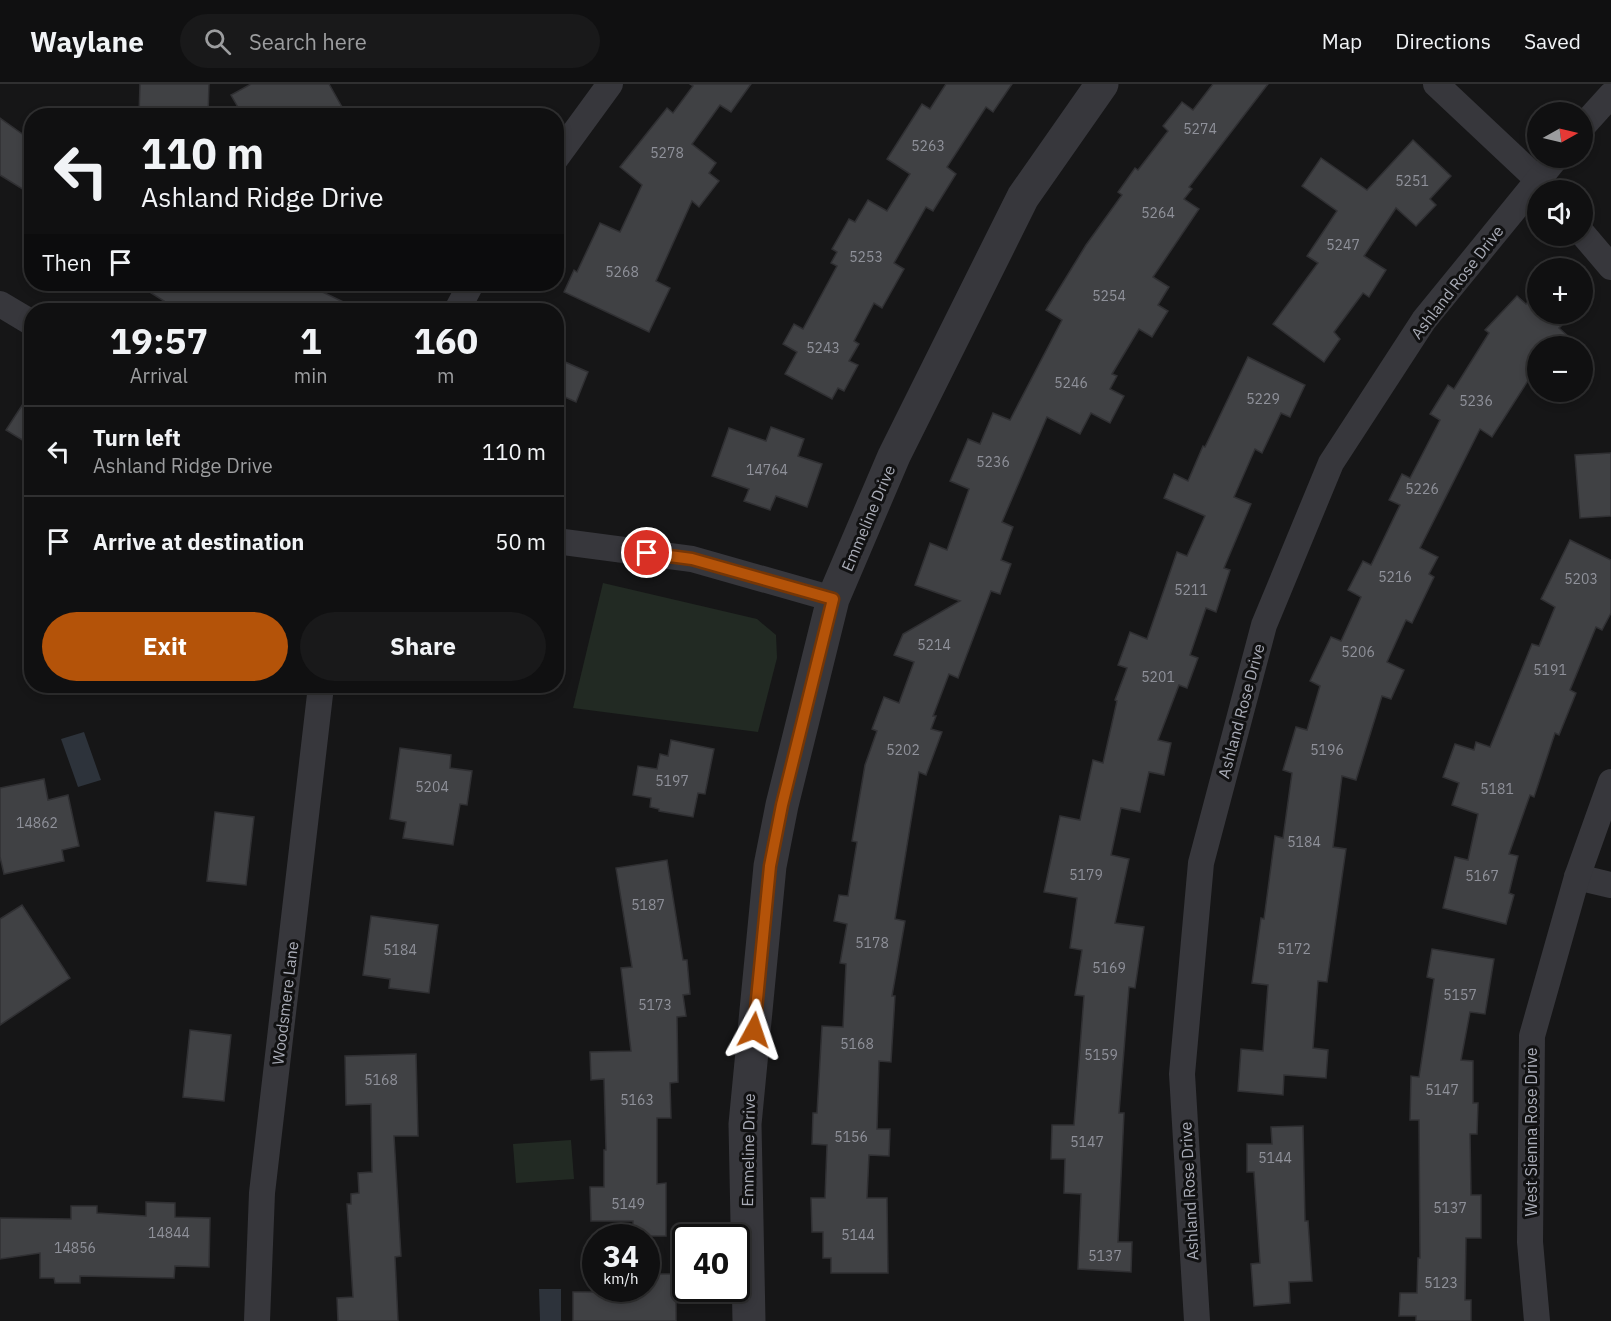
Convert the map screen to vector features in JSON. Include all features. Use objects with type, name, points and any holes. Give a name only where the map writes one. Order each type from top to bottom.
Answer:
[{"type":"street","points":[[564,147],[610,84]]},
{"type":"street","name":"Emmeline Drive","points":[[749,1321],[745,1124],[770,866],[782,805],[833,599],[894,456],[1023,197],[1102,84]]},
{"type":"street","points":[[1436,84],[1538,180]]},
{"type":"street","points":[[1593,115],[1611,95]]},
{"type":"street","name":"Ashland Rose Drive","points":[[1197,1321],[1182,1074],[1201,863],[1264,625],[1331,463],[1424,320],[1527,203]]},
{"type":"street","points":[[1593,246],[1611,267]]},
{"type":"street","points":[[0,304],[24,318]]},
{"type":"street","points":[[564,542],[692,559],[833,599]]},
{"type":"street","name":"Woodsmere Lane","points":[[257,1321],[262,1193],[320,693]]},
{"type":"street","name":"West Sienna Rose Drive","points":[[1537,1321],[1530,1242],[1532,1036],[1577,877],[1611,782]]},
{"type":"street","points":[[1577,877],[1611,885]]},
{"type":"shaded area","points":[[603,583],[757,619],[776,635],[777,658],[758,732],[573,708]]},
{"type":"shaded area","points":[[84,732],[101,780],[78,787],[61,739]]},
{"type":"shaded area","points":[[571,1140],[574,1179],[516,1183],[513,1144]]},
{"type":"shaded area","points":[[539,1289],[561,1289],[561,1321],[540,1321]]},
{"type":"building","points":[[140,84],[209,84],[208,108],[139,108]]},
{"type":"building","points":[[251,84],[329,84],[342,108],[238,108],[231,95]]},
{"type":"building","points":[[690,84],[751,84],[731,112],[720,105],[692,144],[716,163],[709,173],[719,181],[699,207],[692,201],[656,281],[670,288],[649,332],[564,292],[574,270],[577,272],[600,223],[620,232],[642,185],[620,167],[667,108],[673,113],[693,86]]},
{"type":"building","points":[[946,84],[1012,84],[993,112],[986,107],[947,167],[956,174],[933,211],[926,207],[894,263],[904,269],[882,308],[874,303],[854,341],[859,344],[849,361],[858,365],[844,391],[838,388],[832,399],[785,374],[797,352],[783,344],[794,324],[803,329],[837,266],[831,263],[837,252],[832,249],[849,219],[855,222],[868,200],[887,211],[910,174],[887,159],[922,104],[930,109]]},
{"type":"building","points":[[1213,84],[1268,84],[1189,187],[1192,189],[1184,199],[1199,209],[1153,277],[1169,287],[1158,305],[1168,311],[1152,337],[1139,329],[1112,374],[1117,376],[1110,389],[1124,396],[1110,423],[1091,413],[1080,434],[1047,417],[1002,522],[1013,527],[1001,560],[1011,564],[1000,594],[991,591],[958,678],[949,674],[933,716],[936,716],[931,729],[942,732],[926,775],[919,772],[895,919],[905,921],[892,996],[895,996],[891,1062],[879,1061],[877,1129],[890,1129],[889,1156],[869,1155],[867,1198],[887,1198],[888,1273],[831,1273],[831,1258],[823,1258],[823,1232],[812,1232],[811,1198],[825,1198],[827,1145],[812,1144],[813,1113],[817,1113],[822,1026],[843,1027],[846,964],[840,963],[847,924],[834,921],[839,895],[848,896],[857,842],[852,841],[865,765],[877,731],[872,729],[884,697],[899,703],[914,662],[894,655],[903,634],[960,601],[915,585],[930,543],[947,550],[969,489],[950,481],[968,439],[980,444],[993,413],[1010,420],[1062,320],[1046,310],[1086,245],[1122,195],[1118,192],[1135,168],[1138,170],[1168,131],[1163,126],[1182,102],[1193,110]]},
{"type":"building","points":[[0,118],[24,135],[24,190],[0,175]]},
{"type":"building","points":[[1413,140],[1451,176],[1430,199],[1436,205],[1416,226],[1396,208],[1364,256],[1386,270],[1369,297],[1363,293],[1334,332],[1340,339],[1324,362],[1273,324],[1318,263],[1307,256],[1337,211],[1302,186],[1321,158],[1367,190]]},
{"type":"building","points":[[148,291],[321,291],[345,303],[163,303],[164,301]]},
{"type":"building","points":[[1517,296],[1526,304],[1527,324],[1563,324],[1559,328],[1568,336],[1527,336],[1527,382],[1492,437],[1480,429],[1420,548],[1438,557],[1429,574],[1434,577],[1412,623],[1406,620],[1387,662],[1404,670],[1391,699],[1382,696],[1356,780],[1342,776],[1333,847],[1346,849],[1327,982],[1318,981],[1313,1048],[1328,1050],[1326,1078],[1284,1075],[1283,1095],[1238,1091],[1241,1049],[1263,1051],[1268,985],[1252,983],[1261,918],[1264,919],[1275,836],[1283,838],[1292,773],[1283,770],[1296,727],[1307,730],[1320,686],[1310,681],[1331,637],[1341,641],[1361,597],[1348,590],[1363,561],[1371,565],[1400,505],[1389,500],[1402,474],[1410,478],[1440,420],[1430,414],[1448,385],[1454,389],[1489,333],[1485,330]]},
{"type":"building","points":[[1248,357],[1305,385],[1290,417],[1281,413],[1262,453],[1255,449],[1234,497],[1251,504],[1224,568],[1230,570],[1216,612],[1206,608],[1190,655],[1198,658],[1187,688],[1179,685],[1158,740],[1171,743],[1164,775],[1149,772],[1140,812],[1121,808],[1111,855],[1129,859],[1115,923],[1144,927],[1135,988],[1129,987],[1119,1113],[1124,1113],[1118,1242],[1132,1242],[1131,1272],[1078,1269],[1081,1194],[1064,1193],[1065,1159],[1051,1159],[1052,1125],[1074,1125],[1084,996],[1075,995],[1082,950],[1070,948],[1077,898],[1044,892],[1060,816],[1080,820],[1093,760],[1103,763],[1117,701],[1115,700],[1127,668],[1118,665],[1130,632],[1147,639],[1177,552],[1187,556],[1205,516],[1164,498],[1174,474],[1188,481]]},
{"type":"building","points":[[564,362],[588,372],[576,402],[564,397]]},
{"type":"building","points":[[24,402],[24,441],[6,430]]},
{"type":"building","points":[[771,427],[804,439],[798,456],[822,464],[807,507],[776,496],[770,510],[744,501],[749,489],[712,476],[729,428],[766,441]]},
{"type":"building","points":[[1611,453],[1611,516],[1580,518],[1575,455]]},
{"type":"building","points":[[1570,540],[1611,560],[1611,613],[1602,630],[1596,627],[1570,690],[1576,693],[1559,735],[1555,733],[1534,797],[1530,795],[1509,854],[1518,856],[1509,893],[1514,895],[1506,924],[1443,908],[1455,857],[1468,860],[1478,814],[1452,805],[1459,783],[1443,777],[1455,744],[1474,750],[1476,742],[1490,747],[1532,644],[1539,646],[1555,607],[1541,599]]},
{"type":"building","points":[[671,740],[714,749],[705,794],[698,793],[693,817],[659,811],[659,809],[650,807],[651,798],[633,795],[638,766],[657,769],[660,754],[668,756]]},
{"type":"building","points":[[400,748],[451,755],[450,768],[472,771],[467,805],[460,804],[453,845],[403,838],[406,822],[390,819]]},
{"type":"building","points":[[44,779],[48,800],[68,795],[79,846],[62,850],[64,861],[4,874],[0,857],[0,788]]},
{"type":"building","points":[[215,812],[254,817],[246,885],[207,881]]},
{"type":"building","points":[[667,860],[683,960],[687,960],[690,994],[683,995],[686,1016],[677,1017],[678,1082],[670,1083],[671,1118],[657,1118],[657,1184],[666,1183],[666,1236],[660,1236],[660,1224],[633,1224],[633,1221],[591,1221],[590,1187],[604,1187],[604,1150],[606,1150],[604,1079],[591,1080],[590,1052],[631,1051],[621,968],[632,967],[616,868]]},
{"type":"building","points":[[22,905],[70,978],[0,1025],[0,919]]},
{"type":"building","points":[[371,916],[438,925],[429,993],[389,988],[390,979],[363,975]]},
{"type":"building","points":[[1432,949],[1494,959],[1485,1014],[1470,1012],[1461,1060],[1473,1061],[1473,1103],[1478,1103],[1477,1134],[1470,1134],[1471,1195],[1481,1195],[1481,1238],[1466,1238],[1465,1300],[1471,1300],[1471,1321],[1416,1321],[1416,1316],[1399,1316],[1400,1293],[1417,1293],[1418,1258],[1420,1258],[1419,1120],[1410,1120],[1411,1076],[1419,1077],[1434,979],[1427,977]]},
{"type":"building","points":[[190,1030],[231,1035],[224,1101],[183,1097]]},
{"type":"building","points":[[416,1054],[418,1136],[394,1136],[401,1256],[395,1257],[398,1321],[338,1321],[337,1298],[353,1297],[347,1204],[351,1204],[351,1194],[359,1193],[358,1173],[372,1172],[371,1104],[346,1105],[345,1056]]},
{"type":"building","points":[[1303,1126],[1305,1221],[1308,1221],[1312,1281],[1289,1282],[1290,1303],[1254,1306],[1251,1264],[1260,1263],[1254,1172],[1247,1172],[1247,1144],[1272,1144],[1271,1127]]},
{"type":"building","points":[[146,1202],[175,1203],[175,1217],[210,1218],[209,1267],[175,1266],[174,1278],[80,1276],[80,1283],[55,1283],[54,1278],[40,1278],[40,1253],[0,1259],[0,1218],[71,1219],[71,1206],[97,1206],[97,1213],[146,1216]]},
{"type":"building","points":[[660,1274],[672,1274],[672,1302],[676,1302],[676,1321],[573,1321],[573,1292],[582,1292],[582,1302],[660,1302]]},
{"type":"route","points":[[647,553],[692,559],[833,599],[782,805],[770,866],[754,1030]]}]
